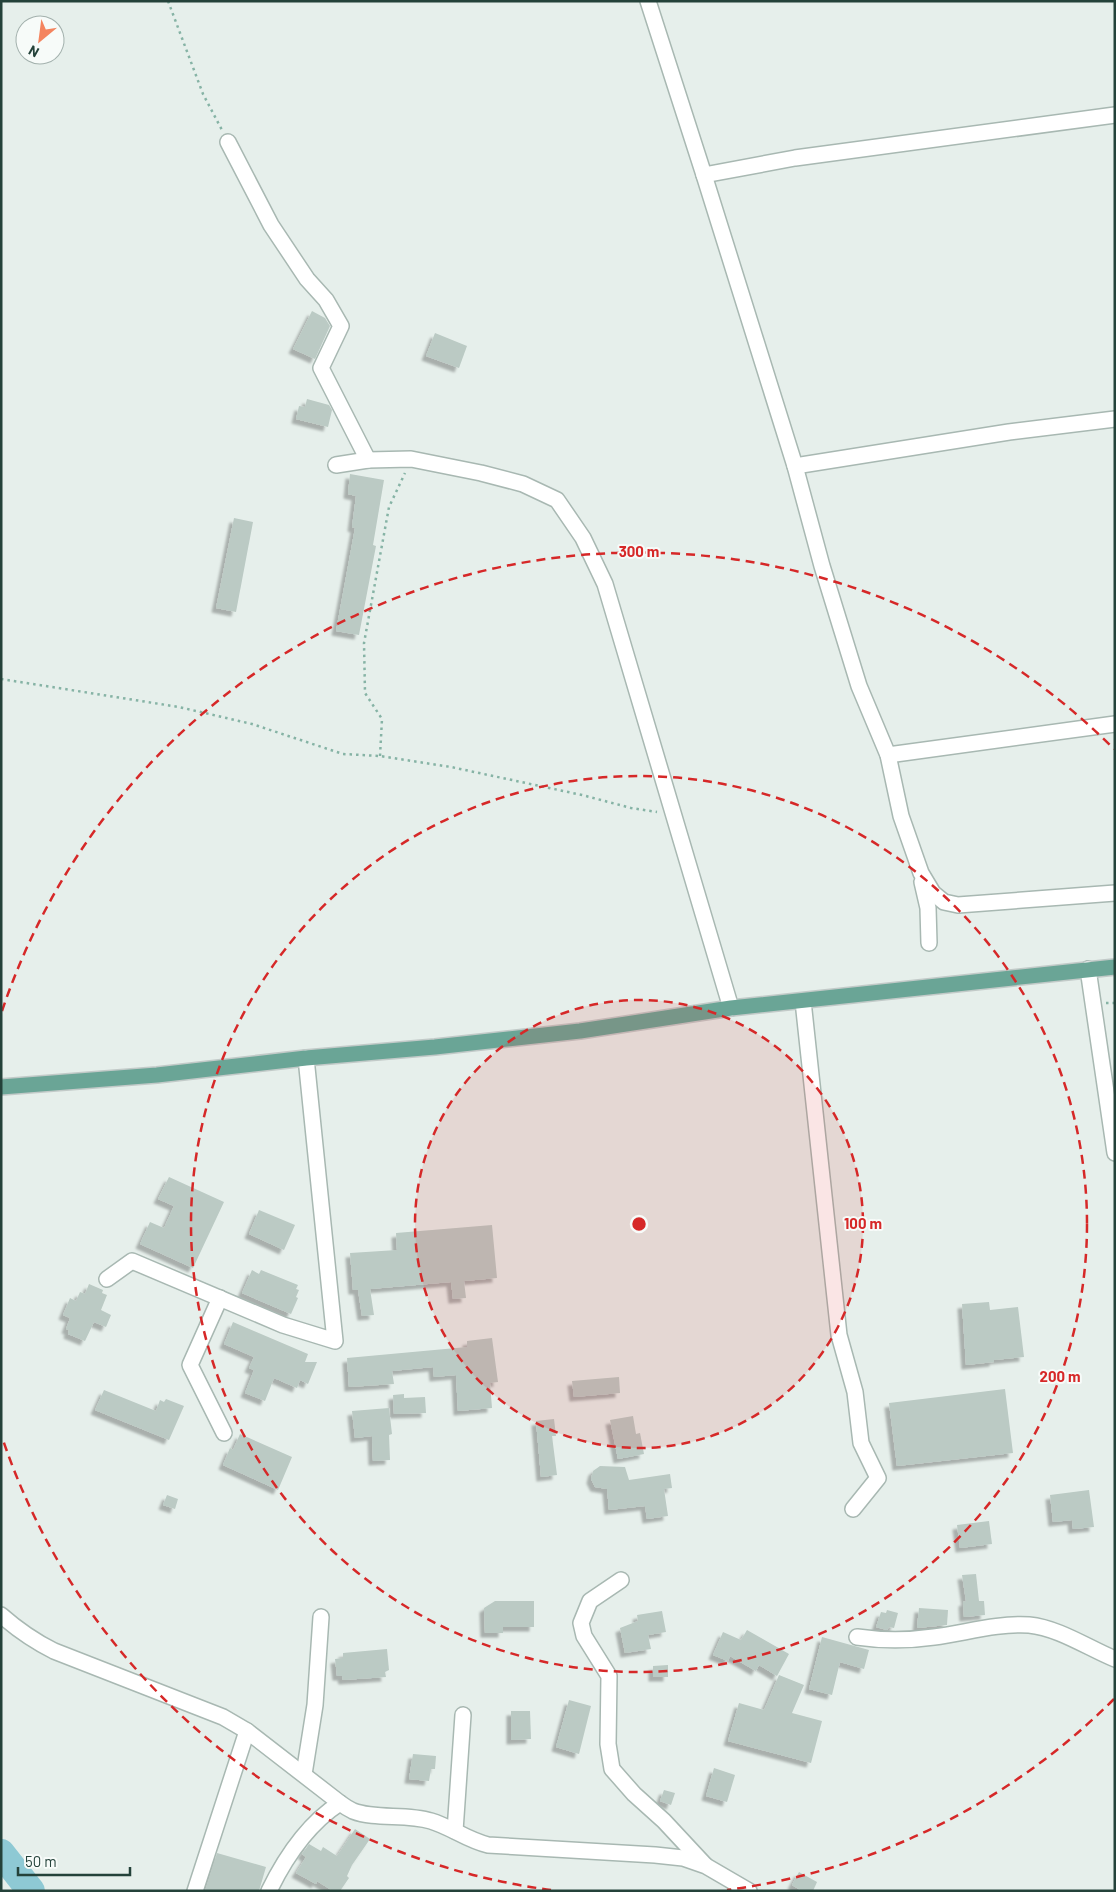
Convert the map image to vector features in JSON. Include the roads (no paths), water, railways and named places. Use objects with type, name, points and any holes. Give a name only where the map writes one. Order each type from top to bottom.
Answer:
[{"type":"main road","points":[[1,1086],[157,1074],[306,1058],[435,1047],[580,1031],[731,1008],[1115,967]]},
{"type":"street","points":[[648,1],[795,466],[822,566],[858,686],[888,755],[901,816],[921,873],[928,908],[930,943]]},
{"type":"street","points":[[704,175],[794,158],[1115,114]]},
{"type":"street","points":[[228,142],[271,225],[307,279],[326,300],[341,326],[321,368],[368,460]]},
{"type":"street","points":[[795,466],[1009,432],[1115,419]]},
{"type":"street","points":[[336,465],[368,460],[411,459],[481,473],[523,484],[557,500],[583,538],[605,584],[731,1008]]},
{"type":"street","points":[[888,755],[1115,724]]},
{"type":"street","points":[[921,873],[933,893],[944,902],[958,905],[1115,893]]},
{"type":"street","points":[[1088,969],[1115,1153]]},
{"type":"street","points":[[803,1001],[839,1334],[854,1392],[860,1443],[878,1478],[853,1509]]},
{"type":"street","points":[[107,1279],[132,1261],[283,1325],[335,1340],[306,1058]]},
{"type":"street","points":[[220,1298],[190,1365],[224,1433]]},
{"type":"street","points":[[621,1580],[590,1601],[581,1623],[584,1636],[609,1676],[608,1744],[612,1769],[634,1794],[664,1821],[706,1866]]},
{"type":"street","points":[[1,1615],[16,1629],[54,1651],[223,1717],[247,1730],[340,1803],[354,1811],[429,1820],[475,1842],[488,1845],[683,1858],[706,1866],[749,1891]]},
{"type":"street","points":[[304,1774],[315,1705],[321,1618]]},
{"type":"street","points":[[857,1637],[887,1641],[932,1638],[999,1626],[1030,1625],[1066,1637],[1115,1659]]},
{"type":"street","points":[[455,1831],[463,1715]]},
{"type":"street","points":[[196,1891],[247,1730]]},
{"type":"street","points":[[269,1891],[280,1870],[315,1823],[340,1803]]},
{"type":"waterway","points":[[1,1853],[31,1891]]}]
